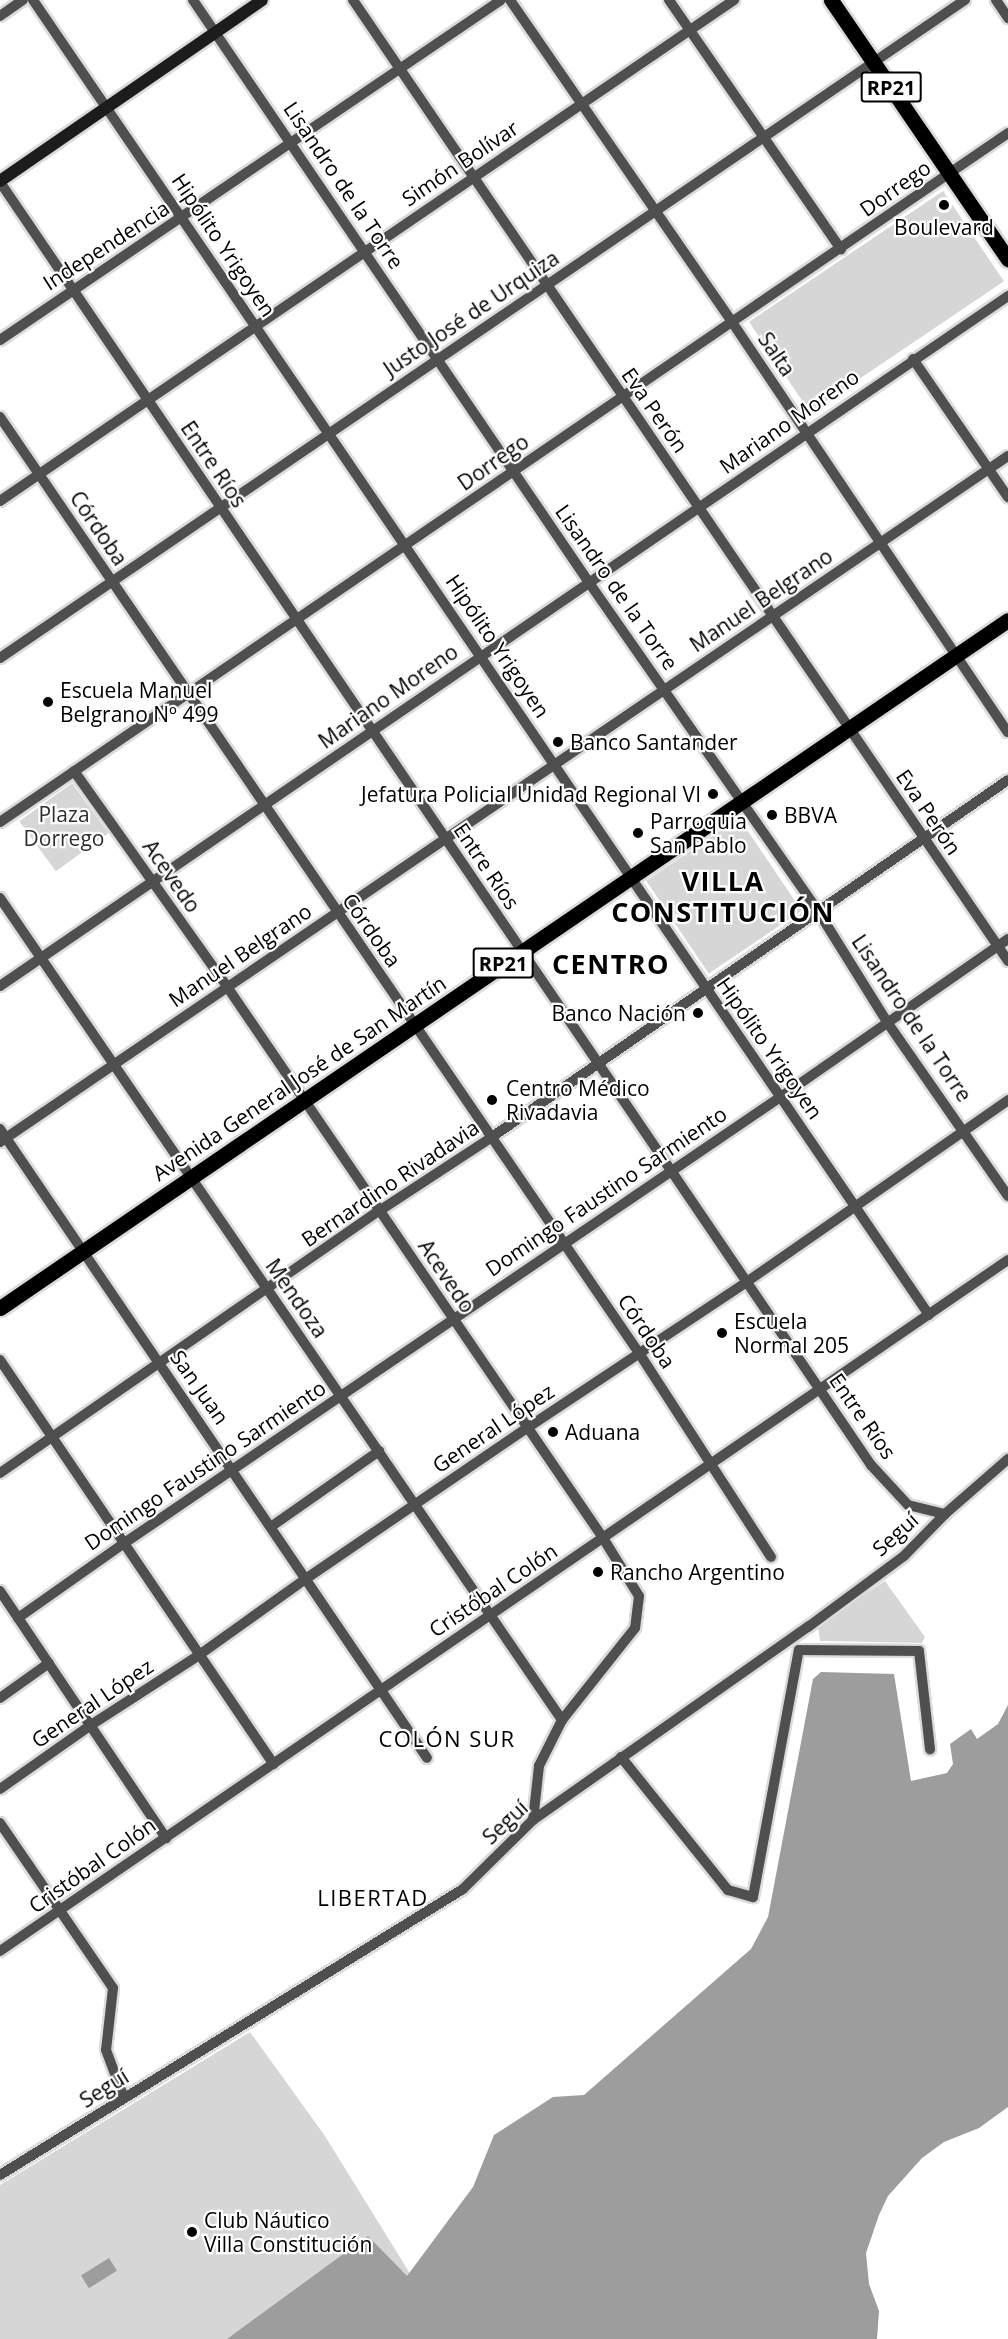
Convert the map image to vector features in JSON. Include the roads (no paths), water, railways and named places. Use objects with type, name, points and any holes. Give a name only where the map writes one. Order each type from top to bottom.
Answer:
[{"type":"main road","points":[[0,181],[262,0]]},
{"type":"main road","name":"RP21","points":[[831,0],[1008,259]]},
{"type":"main road","name":"Avenida General José de San Martín","points":[[0,1308],[741,800],[1008,620]]},
{"type":"street","points":[[0,16],[23,0]]},
{"type":"street","name":"Hipólito Yrigoyen","points":[[33,0],[407,546],[704,988],[782,1096],[929,1315]]},
{"type":"street","name":"Lisandro de la Torre","points":[[193,0],[439,358],[590,584],[818,911],[887,1022],[1008,1196]]},
{"type":"street","name":"Eva Perón","points":[[353,0],[475,176],[771,617],[1008,961]]},
{"type":"street","name":"Independencia","points":[[0,340],[73,288],[182,218],[501,0]]},
{"type":"street","name":"Salta","points":[[510,0],[732,322],[1008,732]]},
{"type":"street","points":[[669,0],[841,249]]},
{"type":"street","name":"Simón Bolívar","points":[[0,501],[734,0]]},
{"type":"street","name":"Justo José de Urquiza","points":[[1,656],[965,0]]},
{"type":"street","points":[[996,0],[1008,18]]},
{"type":"street","name":"Dorrego","points":[[0,822],[407,546],[1008,133]]},
{"type":"street","name":"Entre Ríos","points":[[0,181],[220,509],[446,839],[520,952],[672,1169],[871,1465],[909,1505],[945,1514]]},
{"type":"street","name":"Mariano Moreno","points":[[0,986],[1008,296]]},
{"type":"street","points":[[913,359],[1008,497]]},
{"type":"street","name":"Córdoba","points":[[0,417],[337,914],[639,1353],[712,1462],[771,1557]]},
{"type":"street","name":"Manuel Belgrano","points":[[2,1136],[228,988],[664,688],[1008,456]]},
{"type":"street","name":"Acevedo","points":[[74,771],[228,988],[302,1100],[603,1538],[639,1596],[635,1628],[562,1720],[539,1766],[533,1820]]},
{"type":"street","name":"Bernardino Rivadavia","points":[[0,1473],[158,1362],[492,1137],[704,988],[1008,780]]},
{"type":"street","name":"Mendoza","points":[[0,898],[189,1178],[562,1720]]},
{"type":"street","name":"Domingo Faustino Sarmiento","points":[[18,1618],[1008,939]]},
{"type":"street","name":"General López","points":[[0,1789],[91,1725],[199,1655],[307,1578],[527,1428],[748,1281],[1008,1100]]},
{"type":"street","name":"San Juan","points":[[2,1136],[272,1526],[427,1758]]},
{"type":"street","name":"Cristóbal Colón","points":[[0,1952],[1008,1260]]},
{"type":"street","points":[[0,1360],[274,1764]]},
{"type":"street","points":[[272,1526],[379,1451]]},
{"type":"street","name":"Seguí","points":[[0,2175],[463,1889],[533,1820],[808,1627],[904,1556],[945,1514],[1008,1459]]},
{"type":"street","points":[[0,1592],[166,1838]]},
{"type":"street","points":[[808,1627],[808,1650]]},
{"type":"street","points":[[621,1758],[728,1890],[753,1897],[795,1656],[799,1650],[919,1651],[930,1749]]},
{"type":"street","points":[[0,1698],[49,1664]]},
{"type":"street","points":[[0,1823],[113,1988],[106,2050],[124,2098]]},
{"type":"place","name":"Boulevard","points":[[944,205]]},
{"type":"place","name":"Escuela Manuel Belgrano Nº 499","points":[[48,702]]},
{"type":"place","name":"Banco Santander","points":[[558,742]]},
{"type":"place","name":"Jefatura Policial Unidad Regional VI","points":[[713,794]]},
{"type":"place","name":"BBVA","points":[[772,815]]},
{"type":"place","name":"Parroquia San Pablo","points":[[638,833]]},
{"type":"place","name":"Banco Nación","points":[[698,1013]]},
{"type":"place","name":"Centro Médico Rivadavia","points":[[492,1100]]},
{"type":"place","name":"Escuela Normal 205","points":[[722,1333]]},
{"type":"place","name":"Aduana","points":[[553,1432]]},
{"type":"place","name":"Rancho Argentino","points":[[598,1572]]},
{"type":"place","name":"Club Náutico Villa Constitución","points":[[192,2232]]},
{"type":"district","name":"VILLA CONSTITUCIÓN","points":[[723,896]]},
{"type":"district","name":"CENTRO","points":[[611,964]]},
{"type":"district","name":"COLÓN SUR","points":[[447,1739]]},
{"type":"district","name":"LIBERTAD","points":[[373,1898]]},
{"type":"park label","name":"Plaza Dorrego","points":[[64,826]]}]
